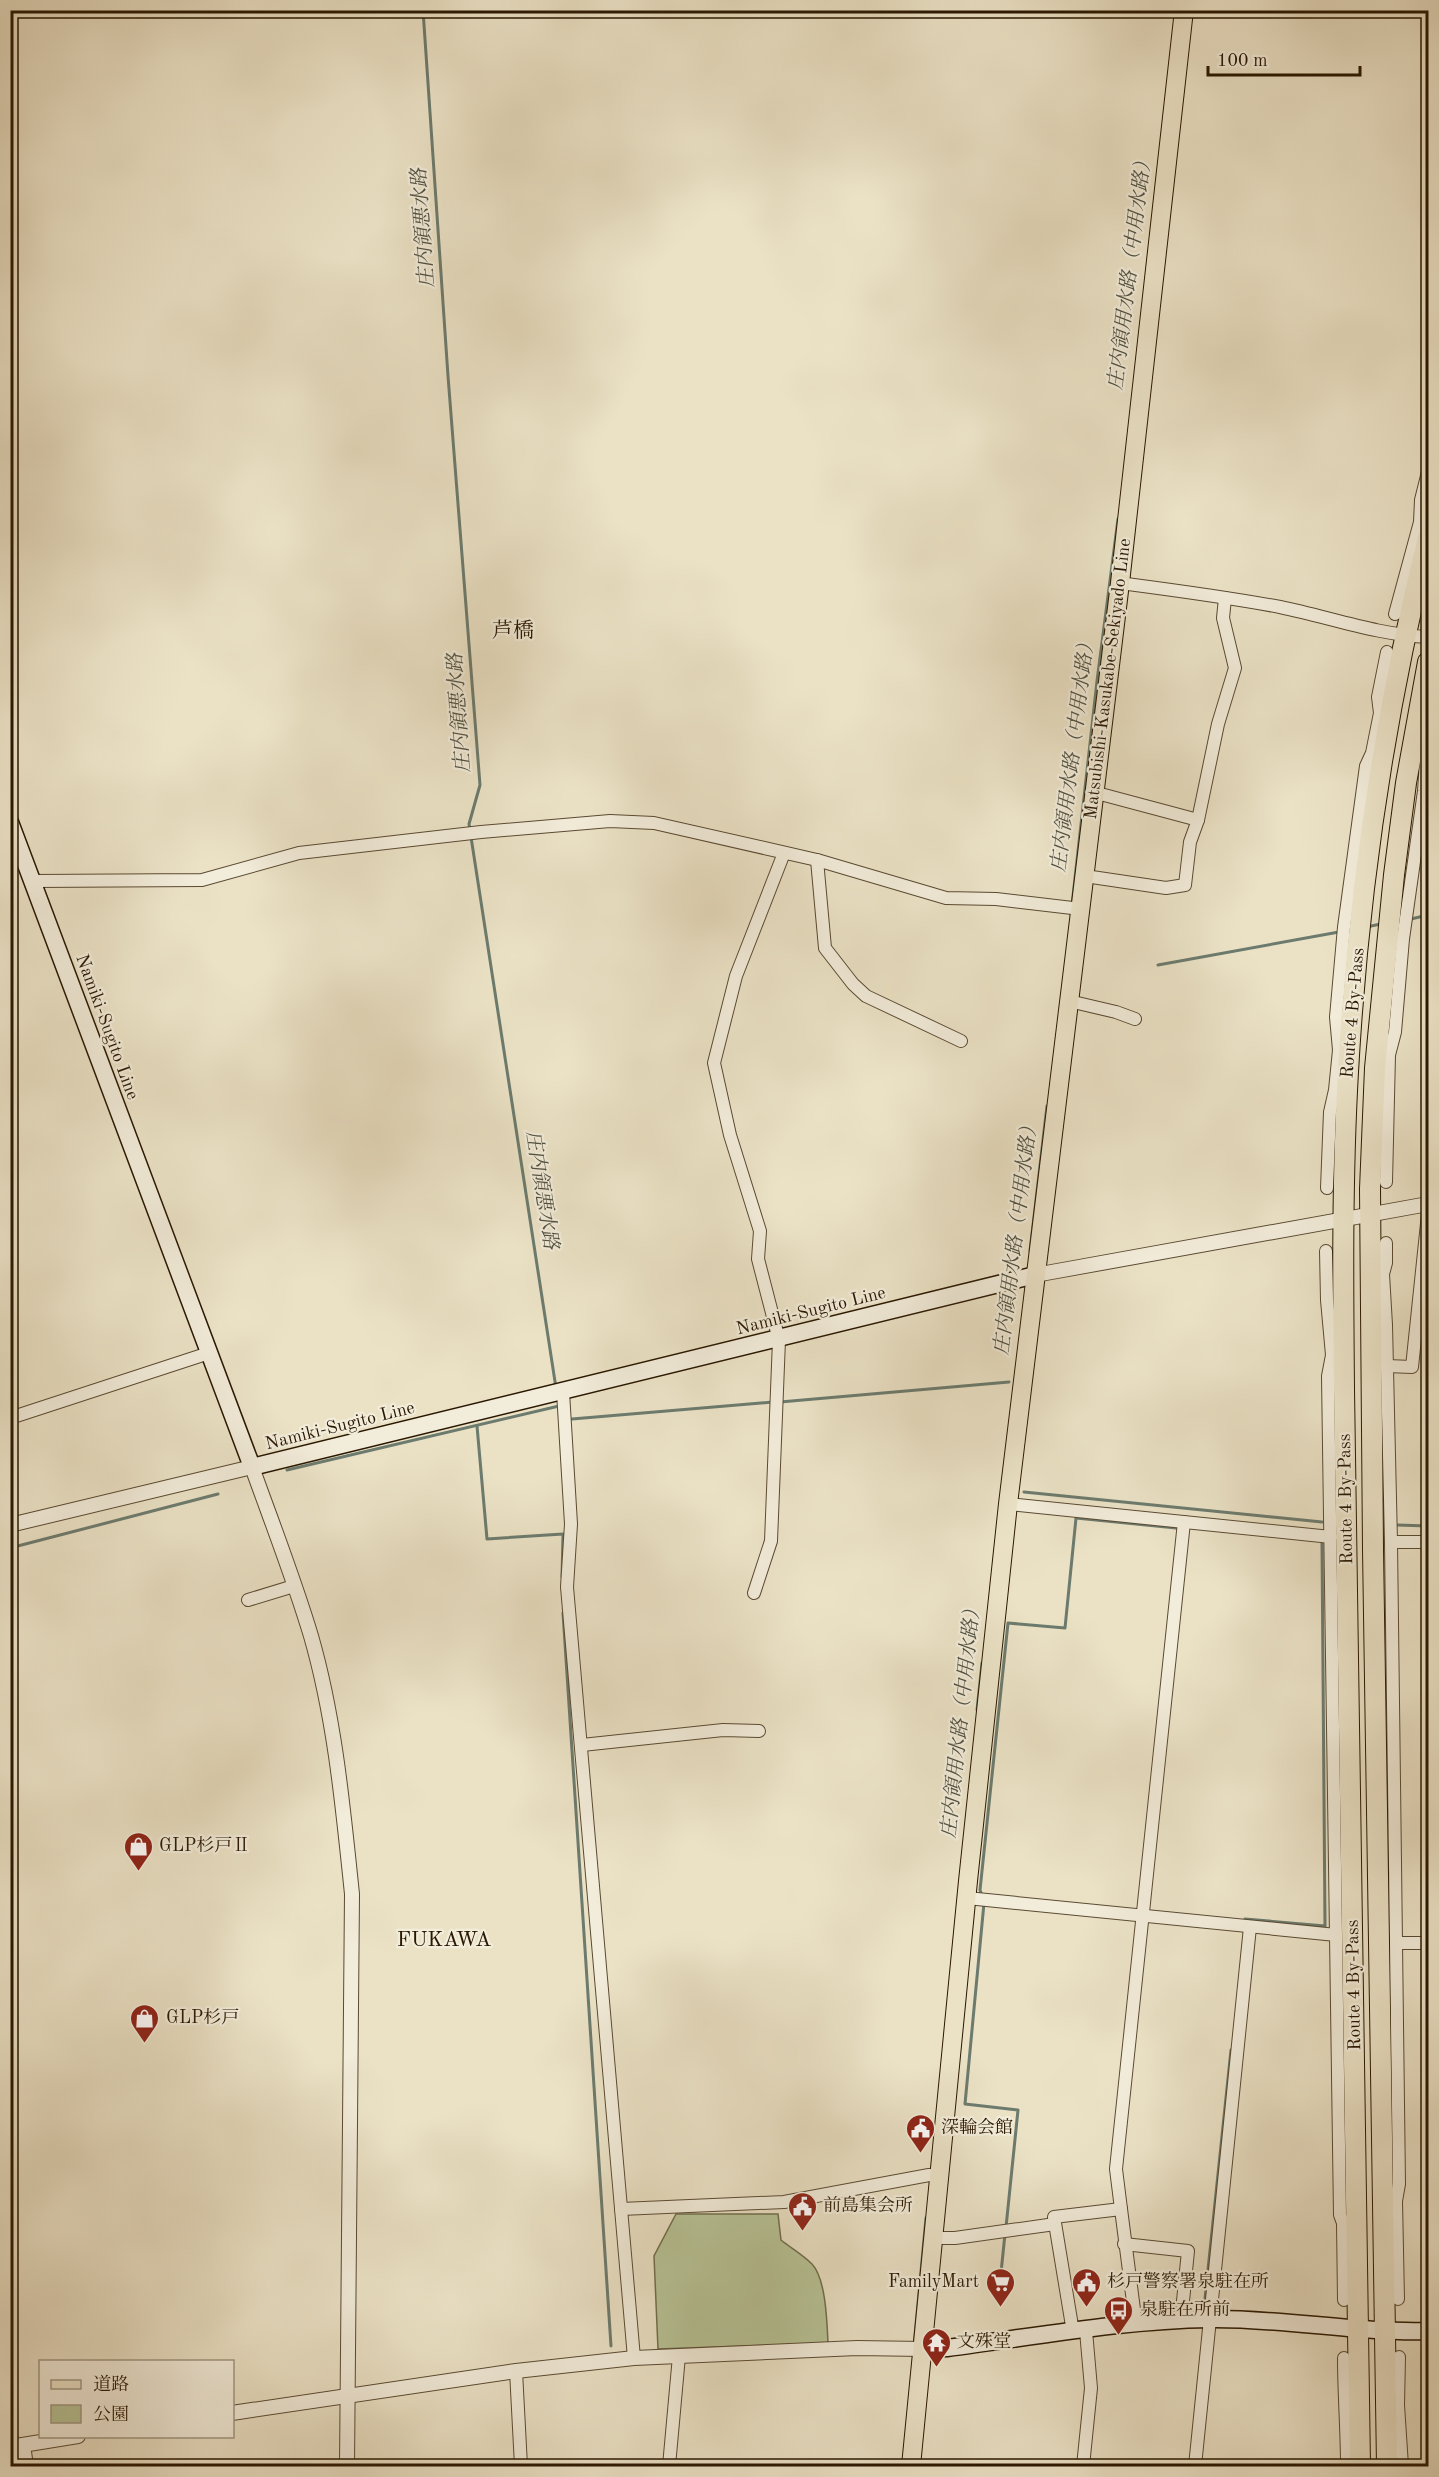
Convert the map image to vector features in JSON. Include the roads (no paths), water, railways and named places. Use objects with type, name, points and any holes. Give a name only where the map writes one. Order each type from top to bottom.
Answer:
[{"type":"highway","name":"Route 4 By-Pass","points":[[1360,2466],[1358,2330],[1351,2248],[1337,1338],[1343,1220],[1342,1070],[1360,934],[1382,732],[1406,636],[1424,540]]},
{"type":"highway","name":"Route 4 By-Pass","points":[[1387,2466],[1385,2331],[1390,2217],[1387,1926],[1377,1291],[1370,1215],[1394,875],[1424,732],[1428,662]]},
{"type":"main road","name":"Matsubishi-Kasukabe-Sekiyado Line","points":[[911,2466],[1008,1504],[1120,583],[1184,10]]},
{"type":"main road","name":"Namiki-Sugito Line","points":[[12,829],[252,1467],[779,1340],[1035,1275]]},
{"type":"main road","points":[[923,2349],[1210,2319],[1358,2330],[1428,2331]]},
{"type":"street","points":[[1395,614],[1406,567],[1424,540],[1420,522],[1421,500],[1428,472]]},
{"type":"street","points":[[1120,583],[1225,598],[1406,636],[1428,638]]},
{"type":"street","points":[[1085,876],[1166,888],[1185,885],[1190,842],[1198,820],[1218,724],[1234,668],[1222,618],[1225,598]]},
{"type":"street","points":[[1382,732],[1378,698],[1387,652]]},
{"type":"street","points":[[1093,792],[1198,820]]},
{"type":"street","points":[[33,881],[109,879],[186,882],[202,880],[299,854],[481,832],[610,820],[654,823],[817,860],[946,898],[996,899],[1081,909]]},
{"type":"street","points":[[754,1593],[771,1541],[779,1340],[758,1259],[760,1230],[730,1135],[714,1063],[735,976],[784,853]]},
{"type":"street","points":[[817,860],[825,948],[853,984],[866,996],[961,1041]]},
{"type":"street","points":[[1069,1002],[1116,1012],[1135,1019]]},
{"type":"street","points":[[1382,1069],[1386,1182]]},
{"type":"street","points":[[1328,1188],[1330,1112],[1342,1070]]},
{"type":"street","points":[[1035,1275],[1427,1204],[1428,1214],[1413,1367],[1387,1366]]},
{"type":"street","points":[[1386,1243],[1377,1291],[1387,1366],[1391,1542],[1387,1926],[1396,1943],[1399,2184],[1390,2217],[1398,2299]]},
{"type":"street","points":[[1326,1251],[1327,1300],[1337,1338],[1328,1376],[1340,2215],[1351,2248],[1344,2300]]},
{"type":"street","points":[[10,1418],[209,1353]]},
{"type":"street","points":[[563,1392],[571,1524],[567,1587],[633,2358]]},
{"type":"street","points":[[10,1525],[252,1467],[311,1638],[330,1722],[344,1809],[352,1894],[347,2466]]},
{"type":"street","points":[[1008,1504],[1331,1537]]},
{"type":"street","points":[[1136,2325],[1116,2169],[1184,1522]]},
{"type":"street","points":[[1391,1542],[1428,1542]]},
{"type":"street","points":[[248,1600],[294,1586]]},
{"type":"street","points":[[582,1745],[723,1730],[759,1731]]},
{"type":"street","points":[[967,1898],[1336,1935]]},
{"type":"street","points":[[1195,2466],[1250,1928]]},
{"type":"street","points":[[1396,1943],[1428,1943]]},
{"type":"street","points":[[621,2209],[784,2202],[929,2175],[940,2176]]},
{"type":"street","points":[[1083,2466],[1090,2388],[1080,2331],[1054,2217],[1121,2209]]},
{"type":"street","points":[[933,2238],[955,2238],[1055,2224]]},
{"type":"street","points":[[1124,2244],[1188,2251],[1181,2321]]},
{"type":"street","points":[[234,2414],[516,2371],[633,2358],[857,2348],[923,2349]]},
{"type":"street","points":[[669,2466],[679,2356]]},
{"type":"street","points":[[1398,2357],[1402,2466]]},
{"type":"street","points":[[1344,2358],[1347,2466]]},
{"type":"street","points":[[516,2371],[521,2466]]},
{"type":"street","points":[[26,2466],[17,2446],[66,2438]]},
{"type":"waterway","name":"庄内領悪水路","points":[[423,10],[448,376],[480,785],[469,824],[470,830]]},
{"type":"waterway","name":"庄内領用水路（中用水路）","points":[[1072,905],[1118,519]]},
{"type":"waterway","name":"庄内領悪水路","points":[[471,837],[556,1388]]},
{"type":"waterway","points":[[1411,919],[1428,915]]},
{"type":"waterway","points":[[1366,927],[1381,924]]},
{"type":"waterway","points":[[1158,965],[1339,932]]},
{"type":"waterway","name":"庄内領用水路（中用水路）","points":[[1030,1251],[1047,1106]]},
{"type":"waterway","points":[[780,1402],[1009,1382]]},
{"type":"waterway","points":[[572,1419],[773,1402]]},
{"type":"waterway","points":[[287,1470],[559,1406]]},
{"type":"waterway","points":[[477,1426],[487,1539],[563,1534],[562,1577]]},
{"type":"waterway","points":[[1024,1492],[1322,1522]]},
{"type":"waterway","points":[[10,1548],[218,1494]]},
{"type":"waterway","points":[[982,1896],[980,1890],[1008,1623],[1065,1628],[1076,1518],[1176,1528]]},
{"type":"waterway","points":[[1397,1525],[1428,1526]]},
{"type":"waterway","points":[[1245,1919],[1325,1926],[1322,1542]]},
{"type":"waterway","points":[[563,1613],[611,2346]]},
{"type":"waterway","name":"庄内領用水路（中用水路）","points":[[977,1710],[982,1663]]},
{"type":"waterway","points":[[984,1903],[965,2104],[1018,2110],[1006,2227]]},
{"type":"waterway","points":[[1204,2308],[1231,2050]]},
{"type":"waterway","name":"庄内領用水路（中用水路）","points":[[914,2346],[926,2218]]},
{"type":"waterway","points":[[999,2292],[1005,2234]]},
{"type":"place","name":"GLP杉戸Ⅱ","points":[[138,1872]]},
{"type":"place","name":"GLP杉戸","points":[[145,2044]]},
{"type":"place","name":"深輪会館","points":[[920,2154]]},
{"type":"place","name":"前島集会所","points":[[802,2232]]},
{"type":"place","name":"FamilyMart","points":[[1000,2308]]},
{"type":"place","name":"杉戸警察署泉駐在所","points":[[1086,2308]]},
{"type":"place","name":"泉駐在所前","points":[[1119,2336]]},
{"type":"place","name":"文殊堂","points":[[936,2368]]},
{"type":"district","name":"芦橋","points":[[513,631]]},
{"type":"district","name":"FUKAWA","points":[[444,1940]]}]
